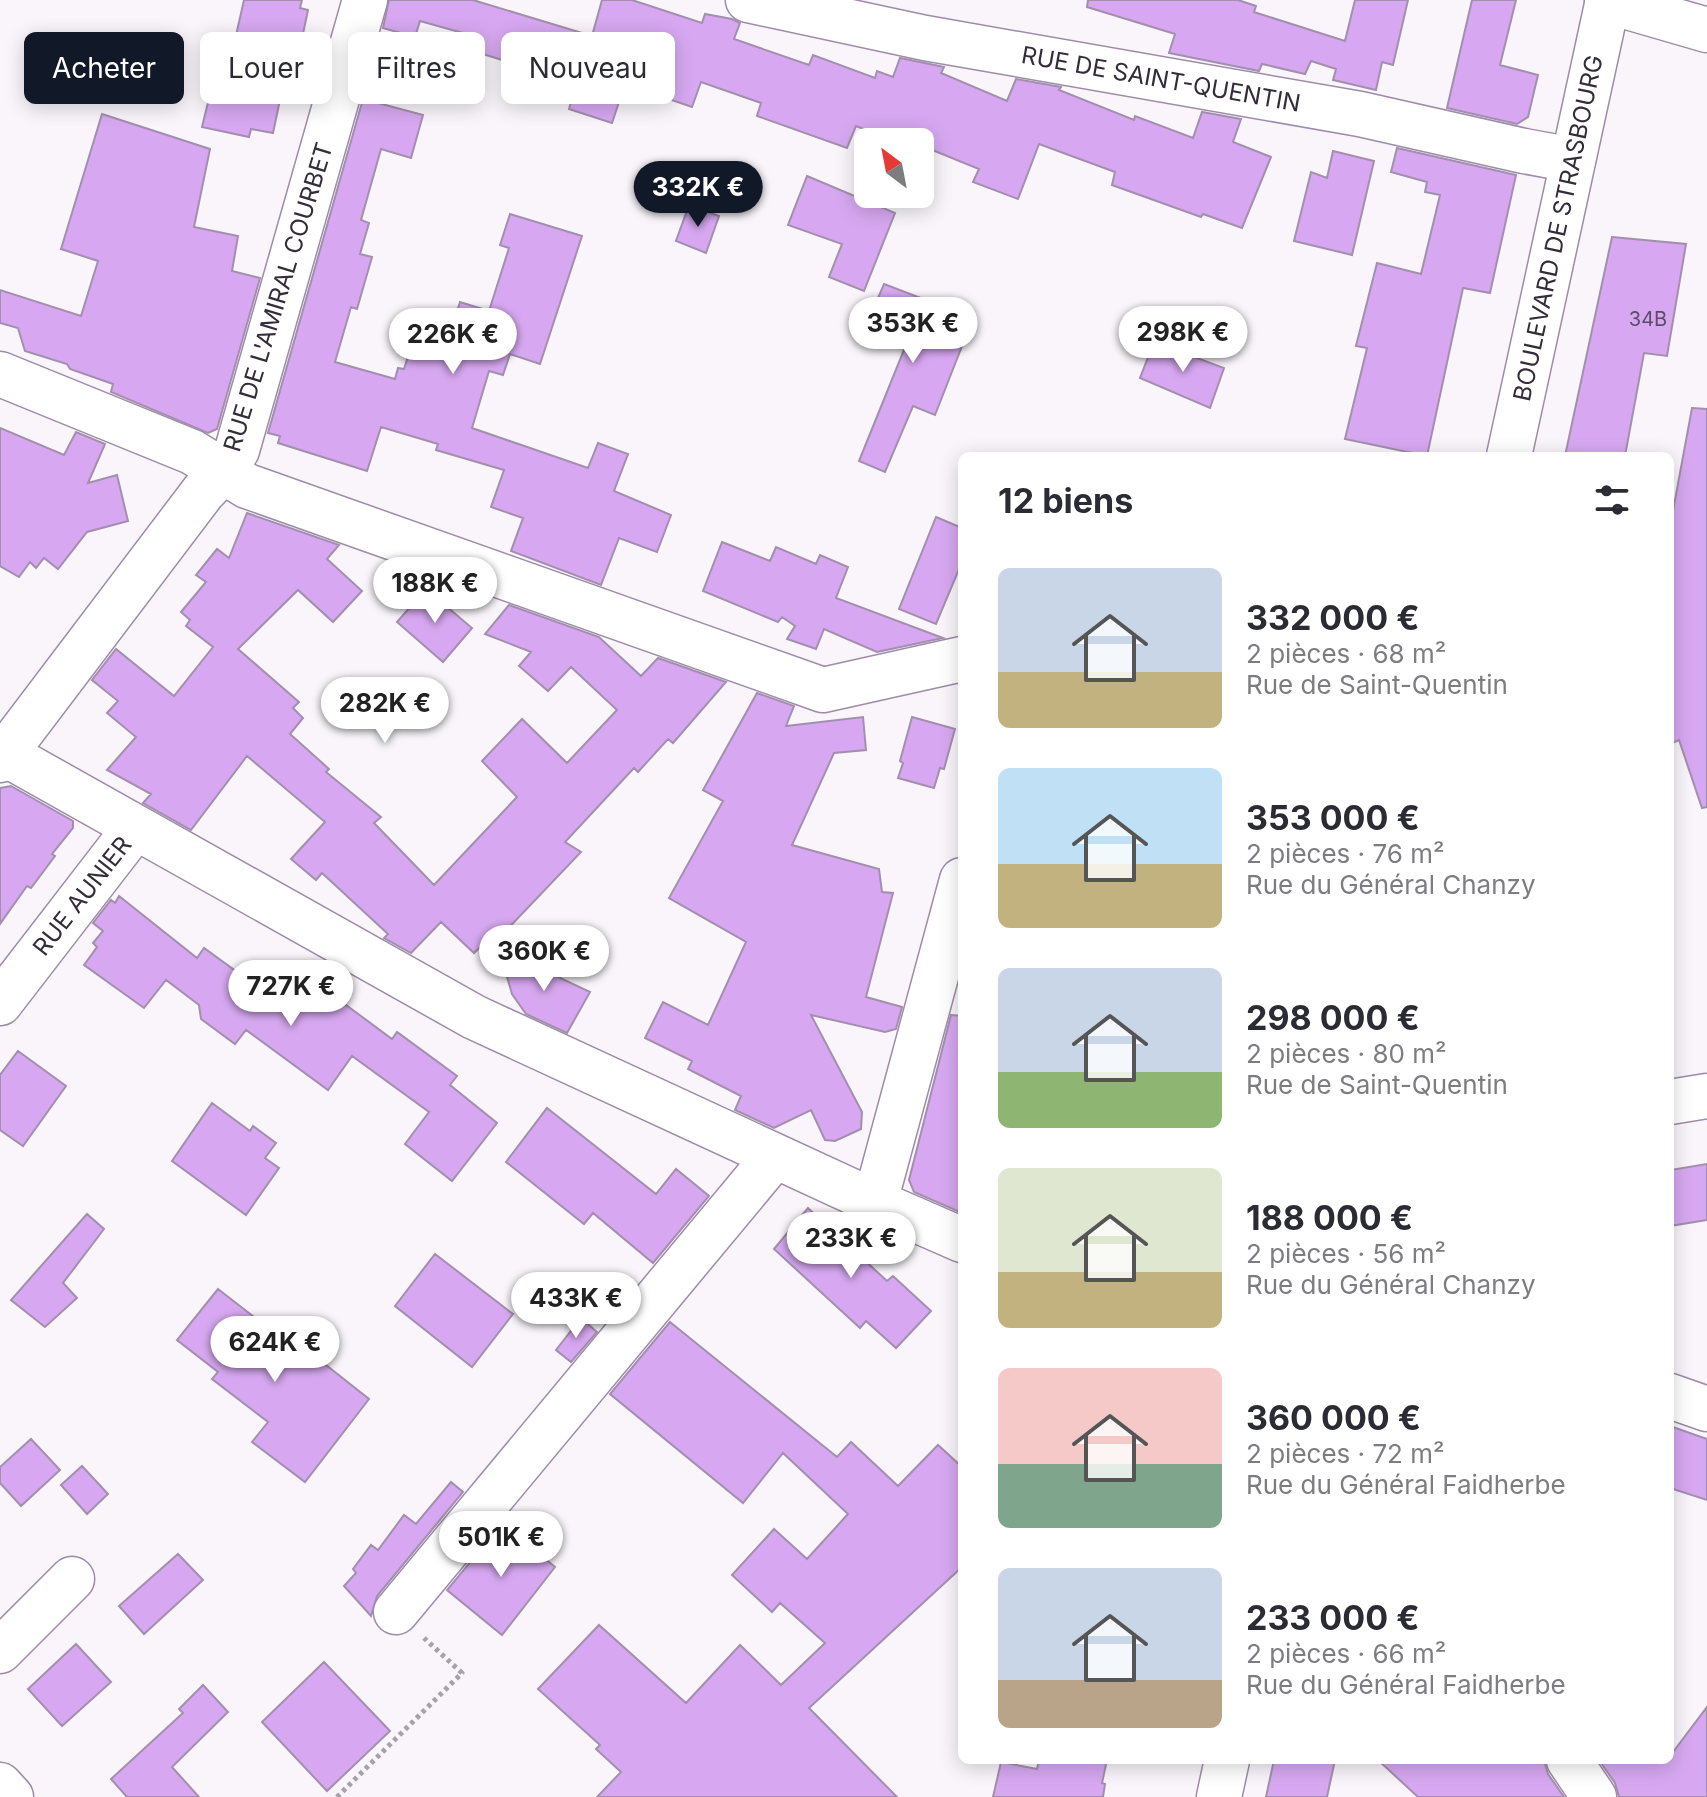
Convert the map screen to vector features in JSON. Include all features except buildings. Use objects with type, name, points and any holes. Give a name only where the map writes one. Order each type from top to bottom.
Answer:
[{"type":"street","name":"RUE DE L'AMIRAL COURBET","points":[[2,755],[237,450],[365,0]]},
{"type":"street","name":"RUE DE SAINT-QUENTIN","points":[[748,0],[925,38],[1360,114],[1573,160]]},
{"type":"street","points":[[1607,1],[1707,30]]},
{"type":"street","name":"BOULEVARD DE STRASBOURG","points":[[1510,452],[1607,1]]},
{"type":"street","points":[[0,374],[192,452],[247,486],[823,690],[958,660]]},
{"type":"street","points":[[2,755],[474,1017],[682,1128],[775,1156],[958,1238]]},
{"type":"street","name":"RUE AUNIER","points":[[0,1003],[135,828]]},
{"type":"street","points":[[875,1202],[958,895]]},
{"type":"street","points":[[1674,1101],[1707,1096]]},
{"type":"street","points":[[396,1612],[775,1156]]},
{"type":"street","points":[[1674,1397],[1707,1409]]},
{"type":"street","points":[[0,1651],[72,1579]]},
{"type":"street","points":[[1219,1797],[1226,1764]]},
{"type":"street","points":[[1572,1764],[1594,1797]]},
{"type":"street","points":[[0,1785],[11,1797]]},
{"type":"path","points":[[337,1797],[462,1673],[396,1612]]}]
